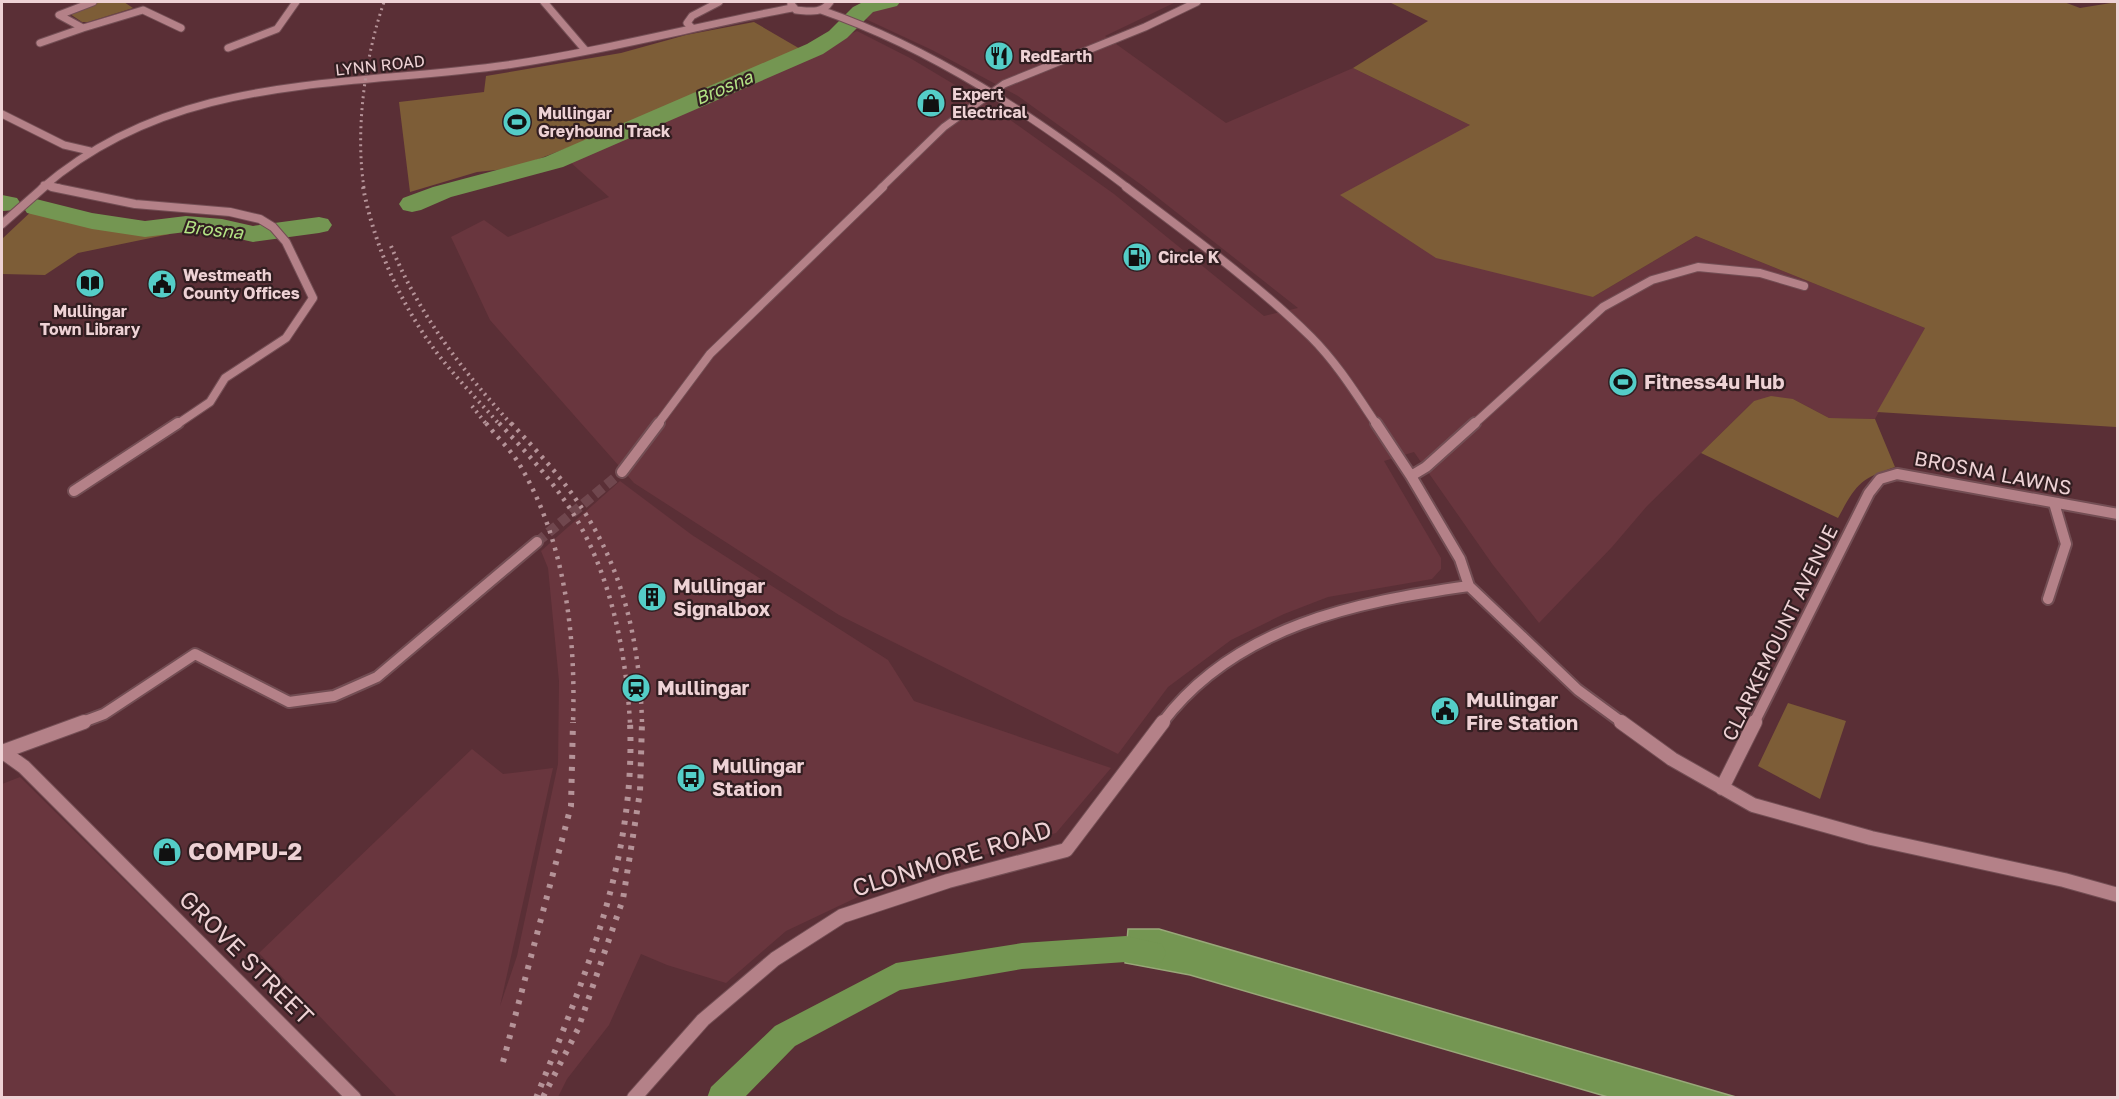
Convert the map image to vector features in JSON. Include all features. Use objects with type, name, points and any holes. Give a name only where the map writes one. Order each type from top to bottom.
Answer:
[{"type":"street","points":[[82,28],[60,15],[93,2]]},
{"type":"street","points":[[228,48],[277,29],[296,2]]},
{"type":"street","points":[[544,2],[586,51]]},
{"type":"street","points":[[692,28],[687,23],[692,16],[719,2]]},
{"type":"street","points":[[821,10],[829,6],[830,2]]},
{"type":"street","points":[[622,472],[710,354],[945,127],[1004,84],[1145,27],[1197,2]]},
{"type":"street","name":"LYNN ROAD","points":[[2,224],[44,185],[90,152],[117,137],[177,112],[241,95],[505,66],[586,51],[792,5],[802,12],[821,10],[856,22],[910,46],[992,92],[1087,157],[1242,275],[1312,338],[1345,377],[1411,476],[1460,559],[1469,586]]},
{"type":"street","points":[[40,43],[142,10],[181,28]]},
{"type":"street","points":[[2,114],[64,145],[90,152]]},
{"type":"street","points":[[44,185],[150,207],[220,210],[259,219],[273,226],[288,243],[313,298],[286,338],[225,378],[210,402],[74,491]]},
{"type":"street","points":[[1411,476],[1426,467],[1603,307],[1652,280],[1698,267],[1760,273],[1804,286]]},
{"type":"street","name":"BROSNA LAWNS","points":[[1869,494],[1880,479],[1897,474],[2118,514]]},
{"type":"street","name":"CLARKEMOUNT AVENUE","points":[[1722,788],[1869,494]]},
{"type":"street","points":[[2048,599],[2066,544],[2054,503]]},
{"type":"street","points":[[2,754],[104,714],[195,654],[289,702],[334,696],[377,678],[537,542]]},
{"type":"street","points":[[1469,586],[1578,690],[1672,759],[1753,805],[1871,838],[2064,880],[2118,895]]},
{"type":"street","name":"CLONMORE ROAD","points":[[634,1098],[703,1020],[775,959],[842,916],[948,881],[1066,850],[1167,716],[1211,673],[1239,652],[1288,628],[1364,604],[1404,595],[1469,586]]},
{"type":"street","name":"GROVE STREET","points":[[2,754],[32,775],[354,1098]]},
{"type":"shaded area","points":[[100,2],[124,2],[133,8],[88,22],[82,22],[70,14]]},
{"type":"shaded area","points":[[894,2],[1176,2],[1105,36],[1226,123],[1353,68],[1470,125],[1593,297],[1696,236],[1925,328],[1875,419],[1829,418],[1793,399],[1754,401],[1647,506],[1612,547],[1539,623],[1493,565],[1414,452],[1384,461],[1441,558],[1441,569],[1432,579],[1328,597],[1284,614],[1231,640],[1168,687],[1118,754],[839,615],[634,483],[490,320],[451,237],[484,220],[508,237],[609,197],[569,161],[857,31],[910,58],[992,107],[1114,194],[1264,316],[1298,308],[1143,186],[1018,96],[932,50],[857,15],[866,8]]},
{"type":"shaded area","points":[[1389,2],[2064,2],[2080,8],[2117,2],[2116,427],[1877,412],[1925,328],[1696,236],[1593,297],[1436,258],[1340,195],[1470,125],[1353,68],[1428,21]]},
{"type":"shaded area","name":"Mullingar Greyhound Track","points":[[754,22],[802,50],[588,140],[515,168],[477,172],[410,192],[399,102],[484,92],[486,76],[621,53],[686,35]]},
{"type":"shaded area","points":[[36,207],[117,226],[166,227],[170,234],[78,253],[45,275],[2,274],[2,239]]},
{"type":"shaded area","points":[[1771,396],[1793,399],[1829,418],[1875,419],[1895,467],[1873,475],[1860,485],[1849,498],[1838,518],[1701,453],[1754,401]]},
{"type":"shaded area","points":[[620,481],[692,535],[888,660],[914,701],[1111,768],[1056,833],[881,886],[786,931],[726,983],[667,965],[641,954],[609,1025],[567,1079],[558,1097],[397,1097],[259,953],[472,749],[503,774],[553,768],[500,1006],[517,956],[558,764],[559,681],[548,568],[541,551]]},
{"type":"shaded area","points":[[1788,703],[1846,721],[1820,799],[1758,766]]},
{"type":"shaded area","points":[[20,777],[343,1097],[2,1097],[2,784]]},
{"type":"shaded area","points":[[1128,929],[1159,929],[1736,1097],[1608,1097],[1190,975],[1125,963]]},
{"type":"waterway","name":"Brosna","points":[[412,204],[442,192],[554,162],[815,49],[839,33],[860,11],[872,5],[890,2]]},
{"type":"waterway","name":"Brosna","points":[[2,203],[8,204]]},
{"type":"waterway","name":"Brosna","points":[[36,207],[92,221],[145,229],[186,224],[222,227],[253,234],[319,225]]},
{"type":"waterway","points":[[722,1098],[785,1036],[896,977],[1022,956],[1126,949],[1152,953]]},
{"type":"tunnel","points":[[537,542],[622,472]]},
{"type":"railway","points":[[364,188],[361,166],[361,118],[367,70],[384,2]]},
{"type":"railway","points":[[363,187],[382,252],[412,315],[444,362],[500,425]]},
{"type":"railway","points":[[391,246],[415,295],[443,341],[512,425]]},
{"type":"railway","points":[[472,406],[487,425]]},
{"type":"railway","points":[[486,423],[518,462],[534,492],[557,555],[569,622],[573,722]]},
{"type":"railway","points":[[499,423],[560,494],[589,543],[608,592],[621,644],[630,723]]},
{"type":"railway","points":[[511,423],[572,493],[595,529],[608,555],[627,609],[633,637],[638,665],[642,723]]},
{"type":"railway","points":[[503,1062],[571,806],[573,722]]},
{"type":"railway","points":[[536,1098],[573,1006],[604,914],[616,868],[625,821],[630,772],[630,723]]},
{"type":"railway","points":[[543,1097],[578,1029],[623,899],[640,792],[642,723]]},
{"type":"place","name":"RedEarth","points":[[999,56]]},
{"type":"place","name":"Expert Electrical","points":[[931,103]]},
{"type":"place","name":"Mullingar Greyhound Track","points":[[517,122]]},
{"type":"place","name":"Circle K","points":[[1137,257]]},
{"type":"place","name":"Mullingar Town Library","points":[[90,283]]},
{"type":"place","name":"Westmeath County Offices","points":[[162,284]]},
{"type":"place","name":"Fitness4u Hub","points":[[1623,382]]},
{"type":"place","name":"Mullingar Signalbox","points":[[652,597]]},
{"type":"place","name":"Mullingar","points":[[636,688]]},
{"type":"place","name":"Mullingar Fire Station","points":[[1445,711]]},
{"type":"place","name":"Mullingar Station","points":[[691,778]]},
{"type":"place","name":"COMPU-2","points":[[167,852]]}]
